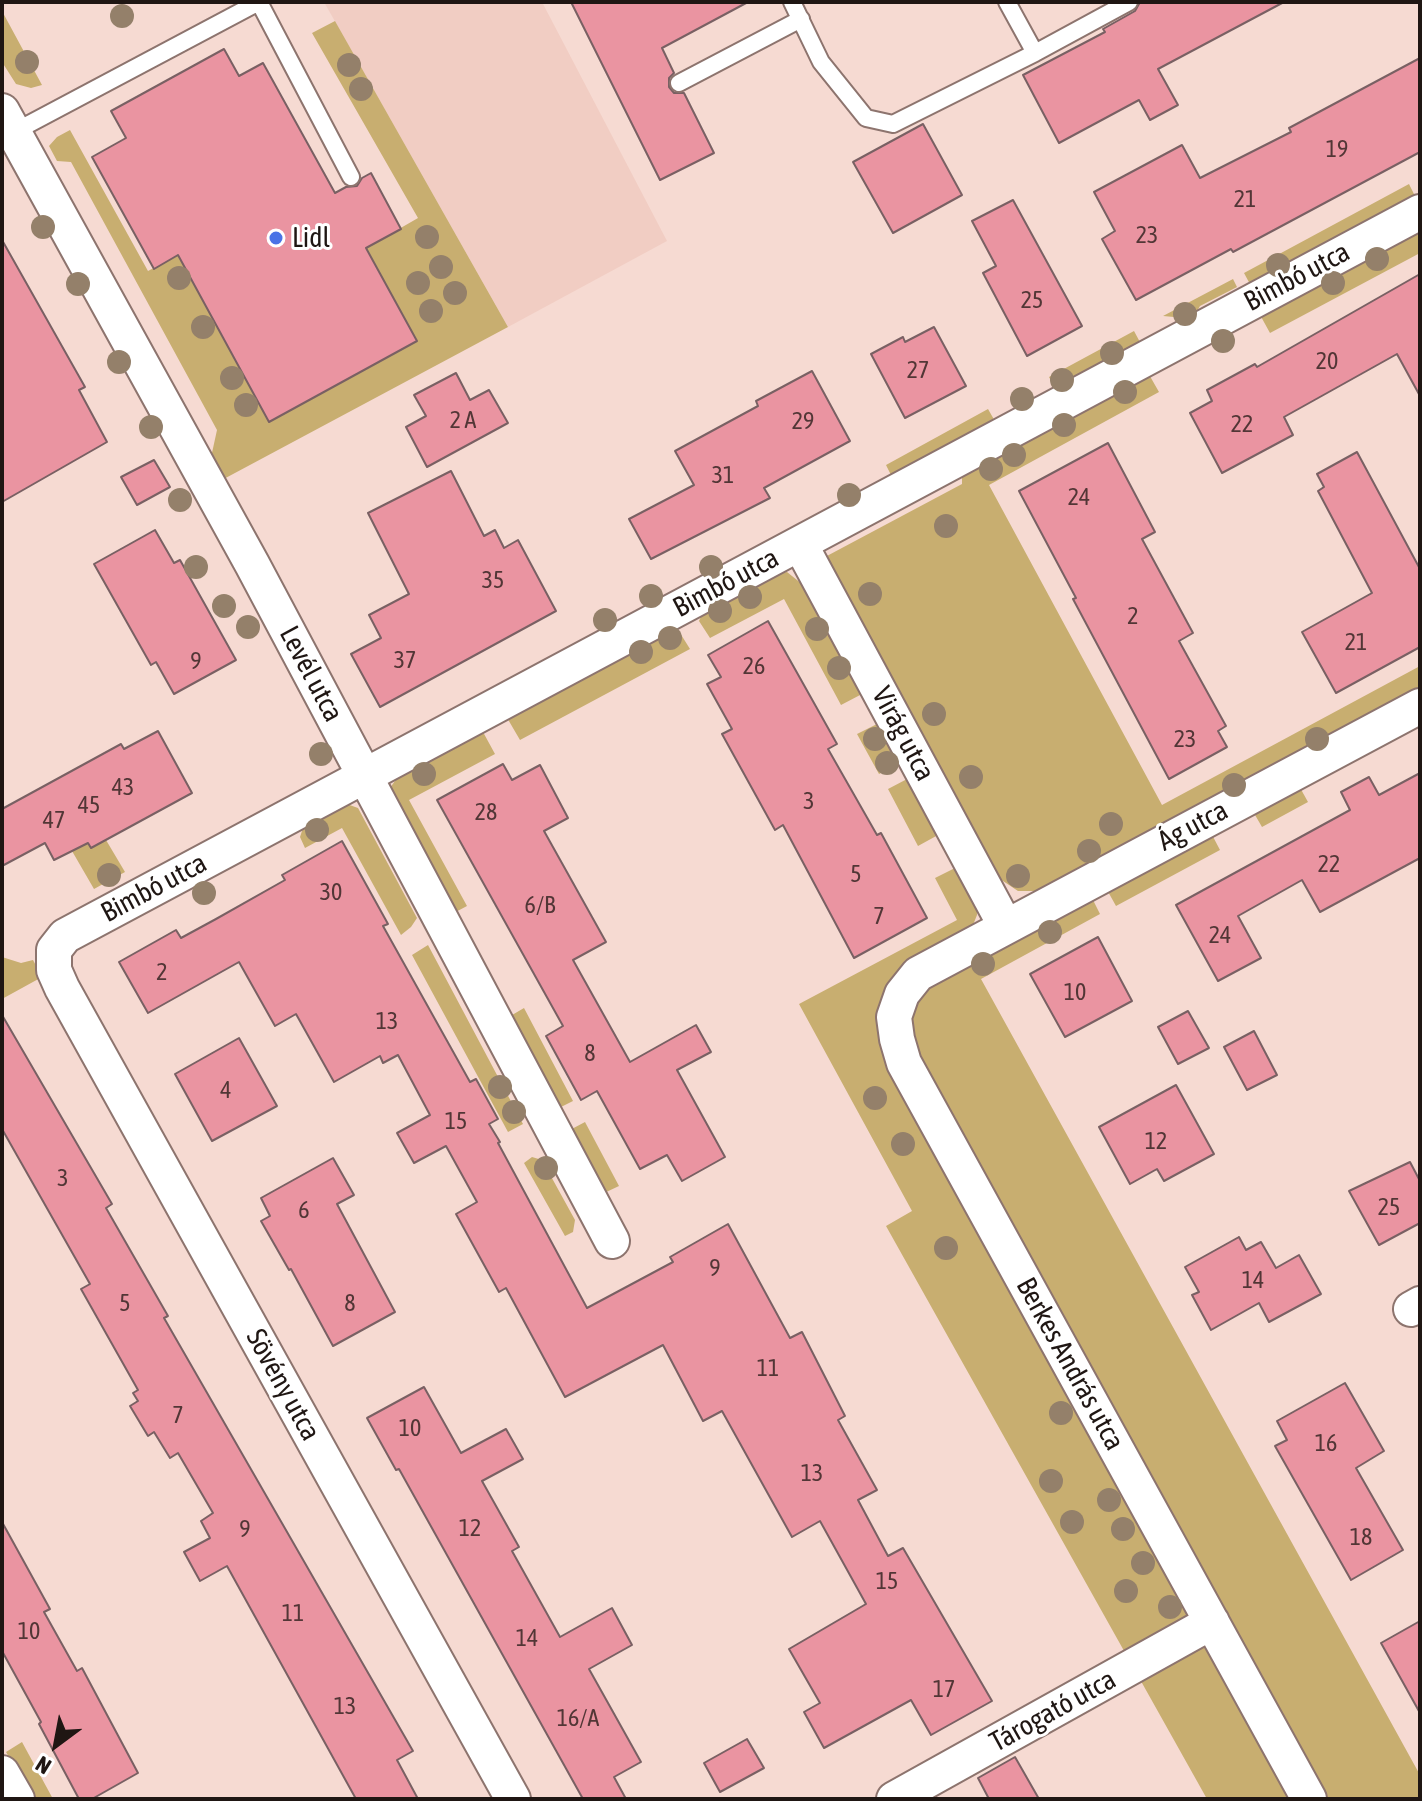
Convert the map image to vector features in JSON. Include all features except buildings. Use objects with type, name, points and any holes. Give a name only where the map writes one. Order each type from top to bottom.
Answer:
[{"type":"street","name":"Levél utca","points":[[8,122],[365,775],[612,1241]]},
{"type":"street","name":"Bimbó utca","points":[[54,970],[54,950],[65,936],[1420,212]]},
{"type":"street","name":"Virág utca","points":[[800,544],[1005,925]]},
{"type":"street","name":"Ág utca","points":[[967,947],[1420,706]]},
{"type":"street","name":"Berkes András utca","points":[[967,947],[918,974],[902,994],[894,1017],[904,1063],[1309,1799]]},
{"type":"street","name":"Sövény utca","points":[[54,970],[513,1799]]},
{"type":"street","name":"Tárogató utca","points":[[894,1799],[1212,1622]]},
{"type":"street","points":[[2,1773],[17,1799]]},
{"type":"lane","points":[[8,122],[259,2],[351,177]]},
{"type":"lane","points":[[792,2],[821,62],[866,118],[893,124],[1129,2]]},
{"type":"lane","points":[[1007,2],[1035,53]]},
{"type":"lane","points":[[679,83],[801,19]]},
{"type":"shaded area","points":[[324,2],[542,2],[667,241],[508,327]]},
{"type":"shaded area","points":[[2,11],[42,85],[31,88],[16,84],[2,62]]},
{"type":"shaded area","points":[[335,21],[508,327],[220,481],[210,462],[217,430],[71,162],[57,161],[49,146],[70,130],[148,271],[178,255],[270,421],[417,341],[366,248],[418,218],[312,33]]},
{"type":"shaded area","points":[[1409,184],[1416,198],[1251,286],[1244,273]]},
{"type":"shaded area","points":[[1420,227],[1420,253],[1270,333],[1259,313]]},
{"type":"shaded area","points":[[1233,279],[1237,287],[1200,306],[1193,318],[1181,325],[1174,317],[1163,316]]},
{"type":"shaded area","points":[[1134,331],[1141,344],[1056,390],[1049,377]]},
{"type":"shaded area","points":[[1147,371],[1159,392],[989,485],[1162,805],[1420,666],[1420,694],[1039,891],[1018,891],[1000,879],[825,557],[962,484],[962,475]]},
{"type":"shaded area","points":[[988,409],[996,423],[893,479],[886,465]]},
{"type":"shaded area","points":[[787,572],[802,584],[862,694],[841,705],[784,599],[710,638],[699,621],[704,610],[779,573]]},
{"type":"shaded area","points":[[665,629],[680,633],[690,649],[520,740],[506,716]]},
{"type":"shaded area","points":[[879,723],[900,763],[879,774],[857,734]]},
{"type":"shaded area","points":[[483,732],[495,754],[409,800],[467,906],[450,915],[390,788],[397,778]]},
{"type":"shaded area","points":[[909,778],[938,835],[918,846],[888,789]]},
{"type":"shaded area","points":[[1298,784],[1308,802],[1262,827],[1251,808]]},
{"type":"shaded area","points":[[344,803],[358,808],[417,918],[401,935],[342,828],[305,848],[300,837],[304,825]]},
{"type":"shaded area","points":[[1210,831],[1220,850],[1116,906],[1106,888]]},
{"type":"shaded area","points":[[106,840],[125,872],[94,889],[72,851],[88,842],[91,848]]},
{"type":"shaded area","points":[[957,867],[977,904],[973,925],[964,932],[972,965],[1078,907],[1091,896],[1100,914],[981,979],[1420,1775],[1420,1799],[1207,1799],[886,1226],[912,1211],[799,1004],[957,920],[935,878]]},
{"type":"shaded area","points":[[428,945],[523,1124],[508,1132],[412,955]]},
{"type":"shaded area","points":[[2,957],[21,963],[33,960],[42,977],[2,999]]},
{"type":"shaded area","points":[[524,1008],[573,1101],[557,1109],[507,1018]]},
{"type":"shaded area","points":[[585,1122],[619,1186],[602,1194],[568,1131]]},
{"type":"shaded area","points":[[532,1157],[542,1160],[575,1220],[573,1232],[565,1236],[524,1163]]},
{"type":"shaded area","points":[[22,1742],[53,1799],[33,1799],[6,1752]]},
{"type":"place","name":"Lidl","points":[[276,238]]}]
